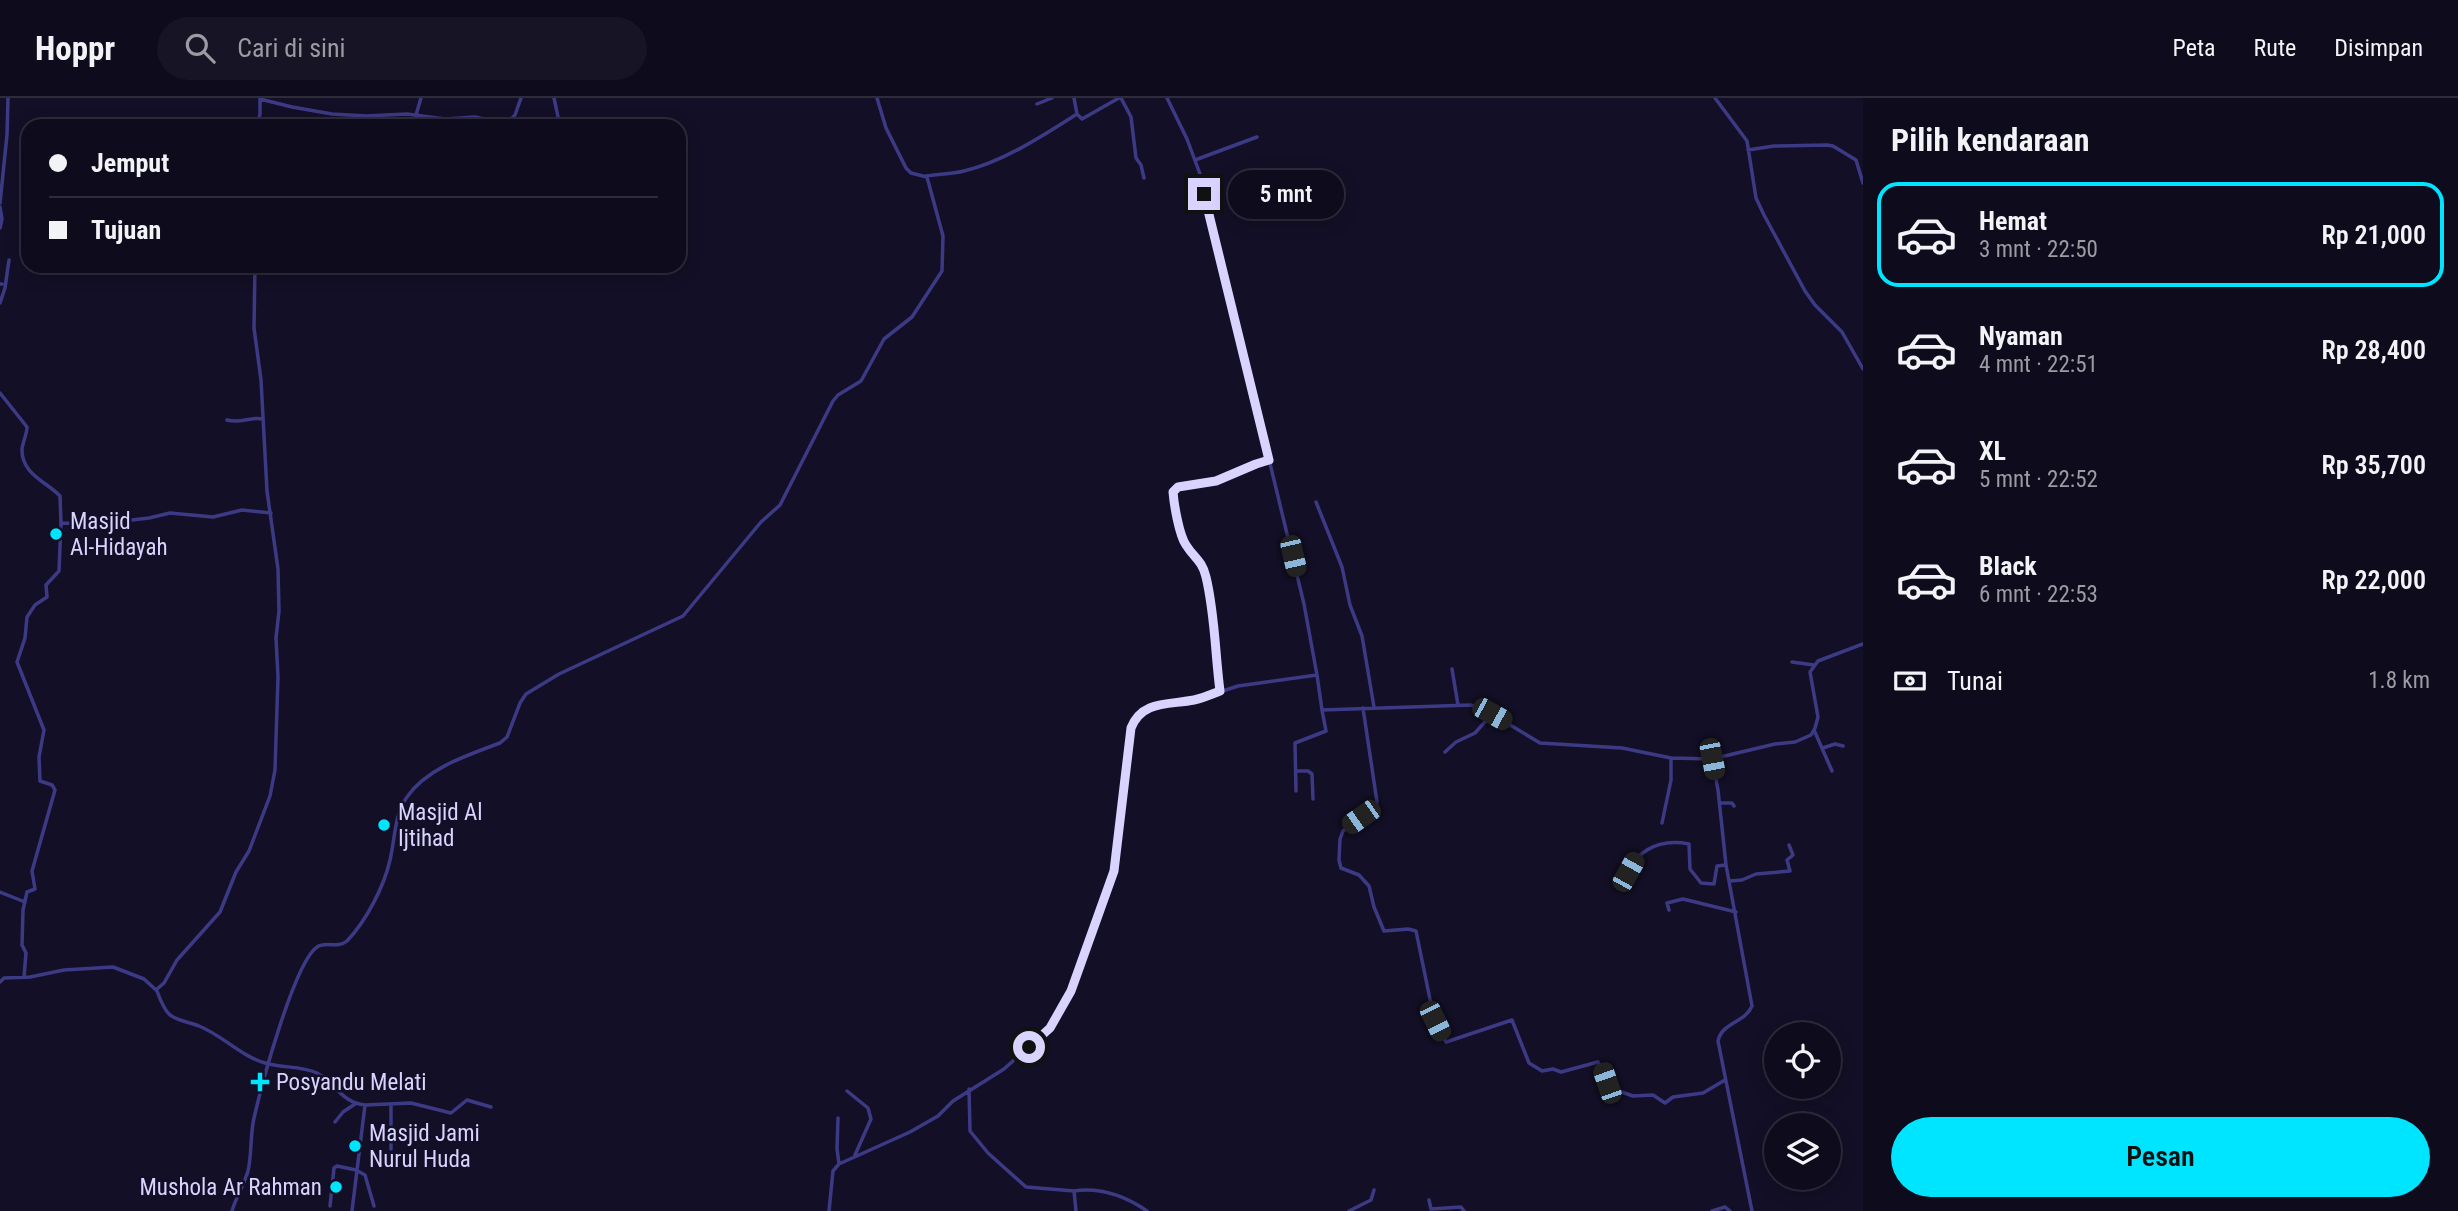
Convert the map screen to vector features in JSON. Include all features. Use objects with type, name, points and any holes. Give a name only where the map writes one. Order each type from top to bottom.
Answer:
[{"type":"street","points":[[0,228],[8,98]]},
{"type":"street","points":[[416,115],[421,98]]},
{"type":"street","points":[[508,119],[515,115],[521,98]]},
{"type":"street","points":[[554,98],[558,119]]},
{"type":"street","points":[[877,98],[886,128],[906,168],[911,173],[926,176],[960,172],[979,166],[1036,139],[1077,114]]},
{"type":"street","points":[[1037,104],[1052,98]]},
{"type":"street","points":[[1073,98],[1077,114],[1082,119],[1120,98],[1131,117],[1136,159],[1141,165],[1144,178]]},
{"type":"street","points":[[1167,98],[1195,160],[1304,604],[1326,731],[1294,743],[1296,791]]},
{"type":"street","points":[[1715,98],[1747,141],[1756,198],[1764,215],[1805,290],[1815,305],[1842,332],[1863,369]]},
{"type":"street","points":[[259,119],[260,99],[292,107],[366,117],[416,115],[445,119],[484,119]]},
{"type":"street","points":[[1195,160],[1257,137]]},
{"type":"street","points":[[1748,150],[1774,146],[1833,146],[1856,160],[1863,183]]},
{"type":"street","points":[[232,1211],[248,1168],[254,1119],[267,1064],[295,984],[314,950],[320,945],[339,946],[347,941],[379,892],[390,862],[398,817],[408,794],[441,768],[507,737],[526,694],[571,669],[683,616],[761,522],[783,500],[833,401],[861,380],[884,338],[912,317],[942,271],[943,236],[926,176]]},
{"type":"street","points":[[0,303],[9,260]]},
{"type":"street","points":[[156,990],[164,983],[177,960],[220,912],[248,851],[273,785],[278,677],[275,638],[278,569],[267,491],[261,380],[254,328],[255,273]]},
{"type":"street","points":[[0,393],[27,426],[22,449],[35,478],[60,496],[58,573],[46,585],[47,597],[35,605],[27,617],[25,638],[17,662],[44,730],[38,757],[40,781],[52,785],[55,790],[32,871],[35,889],[27,892],[25,902],[22,945],[26,953],[24,977]]},
{"type":"street","points":[[227,420],[240,422],[263,419]]},
{"type":"street","points":[[1220,691],[1216,641],[1206,578],[1199,558],[1185,545],[1173,492],[1178,487],[1216,481],[1269,460]]},
{"type":"street","points":[[1316,502],[1342,567],[1350,605],[1362,636],[1374,707]]},
{"type":"street","points":[[61,523],[98,524],[170,513],[213,517],[242,510],[271,513]]},
{"type":"street","points":[[1322,710],[1471,705],[1492,714],[1540,743],[1622,748],[1671,758],[1712,759],[1804,739],[1814,730],[1818,717],[1809,677],[1814,666],[1826,658],[1863,644]]},
{"type":"street","points":[[1792,662],[1814,666]]},
{"type":"street","points":[[1452,669],[1458,705]]},
{"type":"street","points":[[829,1211],[833,1171],[839,1164],[927,1123],[969,1089],[1004,1069],[1050,1028],[1071,991],[1114,871],[1131,728],[1135,719],[1143,711],[1159,704],[1191,701],[1220,691],[1317,675]]},
{"type":"street","points":[[1363,708],[1377,803],[1343,831],[1339,863],[1343,869],[1359,875],[1369,886],[1373,905],[1384,931],[1416,931],[1433,1017],[1446,1042],[1512,1020],[1529,1063],[1542,1071],[1553,1069],[1561,1072],[1598,1062],[1610,1088],[1633,1096],[1651,1094],[1665,1102],[1674,1097],[1703,1093],[1726,1080]]},
{"type":"street","points":[[1444,752],[1456,742],[1475,733],[1492,714]]},
{"type":"street","points":[[1814,730],[1832,771]]},
{"type":"street","points":[[1823,748],[1835,744],[1843,746]]},
{"type":"street","points":[[1662,823],[1671,781],[1671,758]]},
{"type":"street","points":[[1712,759],[1720,803],[1726,865],[1752,1006],[1745,1016],[1730,1024],[1719,1035],[1718,1041],[1752,1211]]},
{"type":"street","points":[[1295,771],[1308,771],[1312,774],[1313,799]]},
{"type":"street","points":[[1720,803],[1732,803],[1734,806]]},
{"type":"street","points":[[1716,838],[1723,838]]},
{"type":"street","points":[[1628,872],[1642,852],[1668,843],[1689,844],[1690,869],[1701,883],[1714,884],[1717,866],[1726,865]]},
{"type":"street","points":[[1729,881],[1742,880],[1756,874],[1790,871],[1787,860],[1793,855],[1789,845]]},
{"type":"street","points":[[0,892],[25,902]]},
{"type":"street","points":[[1668,910],[1667,903],[1680,899],[1736,912]]},
{"type":"street","points":[[0,982],[4,978],[64,970],[113,967],[144,979],[156,990],[170,1015],[202,1027],[246,1055],[267,1064],[314,1072],[355,1104],[409,1103],[453,1113],[459,1104],[467,1100],[491,1107]]},
{"type":"street","points":[[969,1089],[968,1126],[971,1134],[1026,1187],[1101,1190],[1115,1194],[1147,1211]]},
{"type":"street","points":[[847,1091],[868,1108],[871,1119],[854,1156]]},
{"type":"street","points":[[335,1122],[355,1104]]},
{"type":"street","points":[[352,1211],[365,1105]]},
{"type":"street","points":[[391,1105],[391,1149]]},
{"type":"street","points":[[838,1118],[836,1149],[839,1164]]},
{"type":"street","points":[[330,1206],[334,1167],[362,1173],[367,1178],[374,1206]]},
{"type":"street","points":[[1349,1211],[1371,1200],[1374,1190]]},
{"type":"street","points":[[1074,1191],[1076,1211]]},
{"type":"street","points":[[1429,1200],[1431,1209],[1461,1207],[1464,1211]]},
{"type":"street","points":[[1712,1211],[1724,1207],[1730,1211]]},
{"type":"place","name":"Masjid Al-Hidayah","points":[[56,534]]},
{"type":"place","name":"Masjid Al Ijtihad","points":[[384,825]]},
{"type":"place","name":"Posyandu Melati","points":[[260,1082]]},
{"type":"place","name":"Masjid Jami Nurul Huda","points":[[355,1146]]},
{"type":"place","name":"Mushola Ar Rahman","points":[[336,1187]]},
{"type":"route","points":[[1029,1047],[1050,1028],[1071,991],[1114,871],[1131,728],[1135,719],[1143,711],[1159,704],[1191,701],[1220,691],[1216,641],[1206,578],[1199,558],[1185,545],[1173,492],[1178,487],[1216,481],[1269,460],[1204,194]]}]
